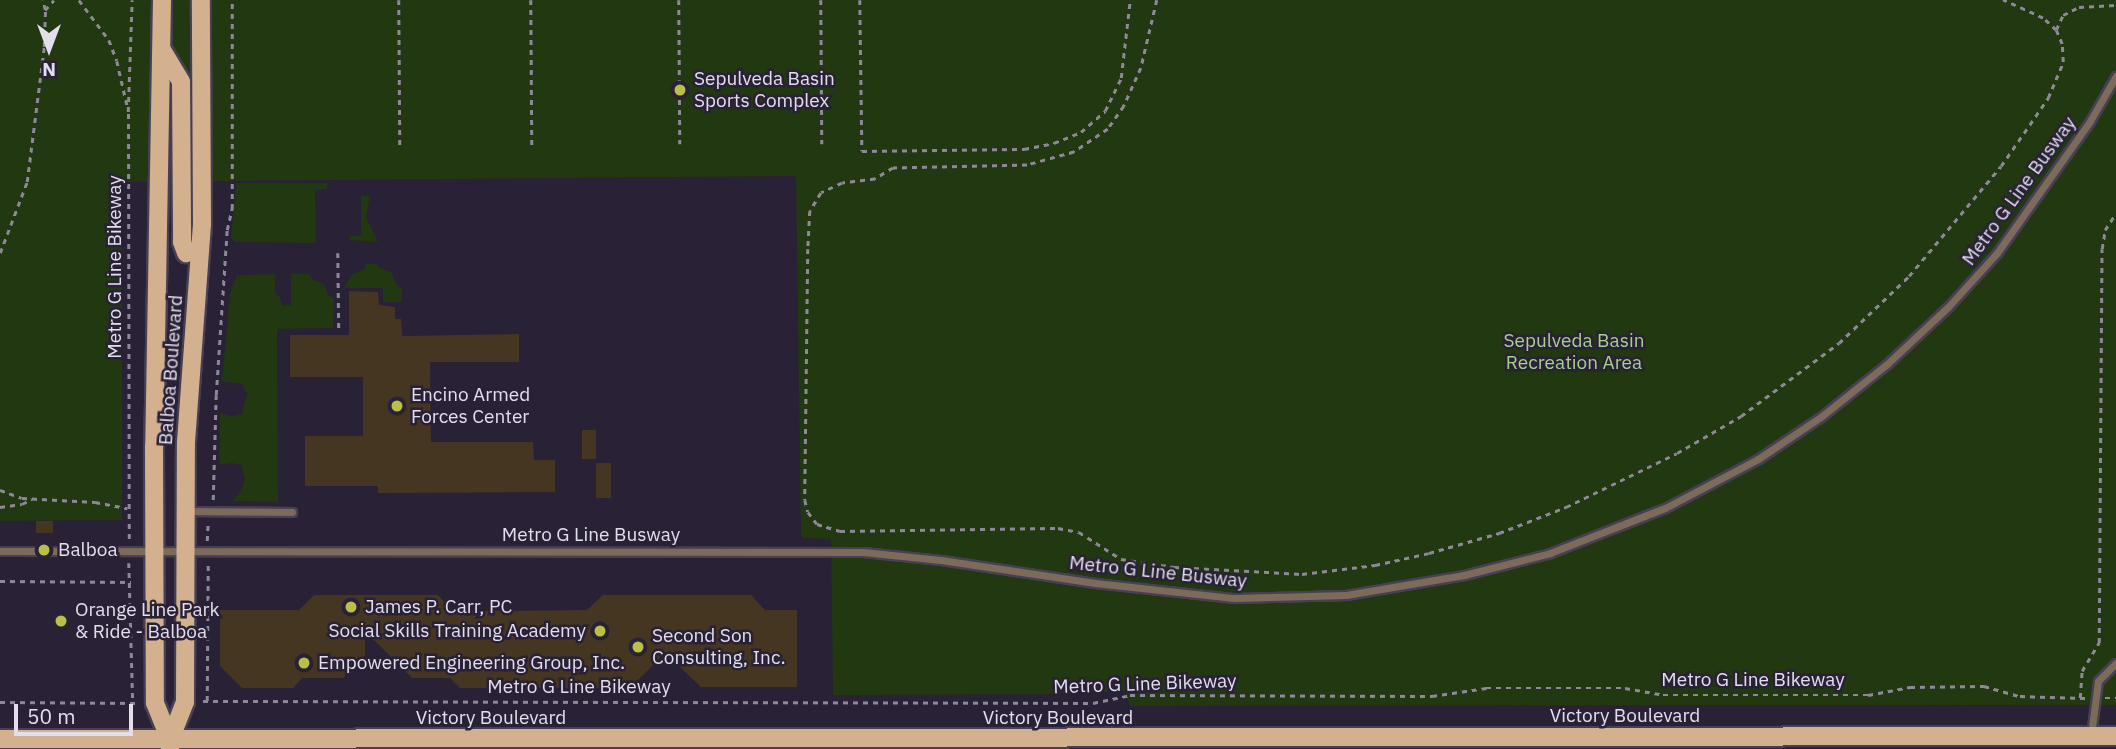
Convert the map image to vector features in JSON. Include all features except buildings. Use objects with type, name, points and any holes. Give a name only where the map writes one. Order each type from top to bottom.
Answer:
[{"type":"main road","name":"Balboa Boulevard","points":[[162,0],[155,702],[170,744]]},
{"type":"main road","name":"Balboa Boulevard","points":[[170,744],[185,702],[187,415],[198,288],[202,173],[201,0]]},
{"type":"main road","points":[[162,50],[181,82],[182,242],[186,253]]},
{"type":"main road","name":"Victory Boulevard","points":[[0,739],[170,744],[1118,744],[2116,736]]},
{"type":"lane","name":"Metro G Line Busway","points":[[0,551],[863,552],[941,560],[1095,583],[1234,598],[1346,594],[1422,583],[1506,565],[1586,541],[1688,496],[1758,459],[1822,416],[1886,365],[1948,307],[1997,253],[2090,121],[2116,76]]},
{"type":"lane","points":[[183,172],[202,173]]},
{"type":"lane","points":[[186,511],[292,512]]},
{"type":"lane","points":[[2091,736],[2098,681],[2116,663]]},
{"type":"path","points":[[0,253],[27,182],[45,10],[43,0]]},
{"type":"path","points":[[45,10],[54,0]]},
{"type":"path","points":[[79,0],[109,40],[128,112]]},
{"type":"path","name":"Metro G Line Bikeway","points":[[129,534],[128,112],[132,0]]},
{"type":"path","points":[[207,541],[212,511],[216,395],[227,240],[232,209],[232,0]]},
{"type":"path","points":[[399,0],[400,146]]},
{"type":"path","points":[[531,0],[533,145]]},
{"type":"path","points":[[679,0],[680,144]]},
{"type":"path","points":[[821,0],[822,144]]},
{"type":"path","points":[[860,0],[862,150],[1024,149],[1054,143],[1081,132],[1105,111],[1121,78],[1130,0]]},
{"type":"path","points":[[1157,0],[1141,68],[1124,106],[1108,129],[1074,152],[1027,165],[893,168],[875,179],[842,183],[821,193],[810,211],[807,277],[805,500],[808,512],[817,524],[840,531],[1058,528],[1079,532],[1121,559],[1174,567],[1302,574],[1375,565],[1429,553],[1499,533],[1566,507],[1677,453],[1741,416],[1839,343],[1909,276],[2001,166],[2048,98],[2063,62],[2062,44],[2056,30],[2043,18],[2003,0]]},
{"type":"path","points":[[2056,30],[2063,15],[2079,7],[2116,5]]},
{"type":"path","name":"Metro G Line Bikeway","points":[[208,561],[207,701],[1093,703],[1130,695],[1432,696],[1486,688],[1630,688],[1663,695],[1868,695],[1910,687],[1972,686],[1992,687],[2020,696],[2080,698],[2082,670],[2099,643],[2102,249],[2105,230],[2116,212]]},
{"type":"path","points":[[338,253],[339,332]]},
{"type":"path","points":[[0,490],[8,496],[95,502],[128,508]]},
{"type":"path","points":[[0,507],[32,499]]},
{"type":"path","points":[[0,702],[133,702],[129,568]]},
{"type":"path","points":[[0,581],[131,582]]},
{"type":"green space","name":"Sepulveda Basin Recreation Area","points":[[0,0],[2116,0],[2116,705],[1130,706],[1125,691],[1064,694],[833,695],[831,539],[802,538],[801,533],[796,176],[122,182],[122,520],[0,521]]},
{"type":"green space","points":[[236,183],[328,183],[326,189],[315,190],[316,243],[234,242],[231,238]]},
{"type":"green space","points":[[361,196],[370,196],[366,217],[378,242],[349,240],[350,236],[361,235]]},
{"type":"green space","points":[[366,264],[378,264],[380,268],[392,273],[397,286],[402,288],[402,302],[383,302],[383,288],[344,288],[351,275],[365,269]]},
{"type":"green space","points":[[275,274],[275,294],[280,297],[282,306],[291,305],[291,274],[309,274],[313,280],[324,284],[328,295],[334,298],[333,328],[277,329],[278,502],[233,501],[242,489],[245,478],[241,465],[219,465],[220,413],[231,416],[242,414],[247,393],[242,384],[222,381],[230,293],[237,275]]},
{"type":"place","name":"Sepulveda Basin Sports Complex","points":[[680,90]]},
{"type":"place","name":"Encino Armed Forces Center","points":[[397,406]]},
{"type":"place","name":"Balboa","points":[[44,550]]},
{"type":"place","name":"James P. Carr, PC","points":[[351,607]]},
{"type":"place","name":"Orange Line Park & Ride - Balboa","points":[[61,621]]},
{"type":"place","name":"Social Skills Training Academy","points":[[600,631]]},
{"type":"place","name":"Second Son Consulting, Inc.","points":[[638,647]]},
{"type":"place","name":"Empowered Engineering Group, Inc.","points":[[304,663]]}]
